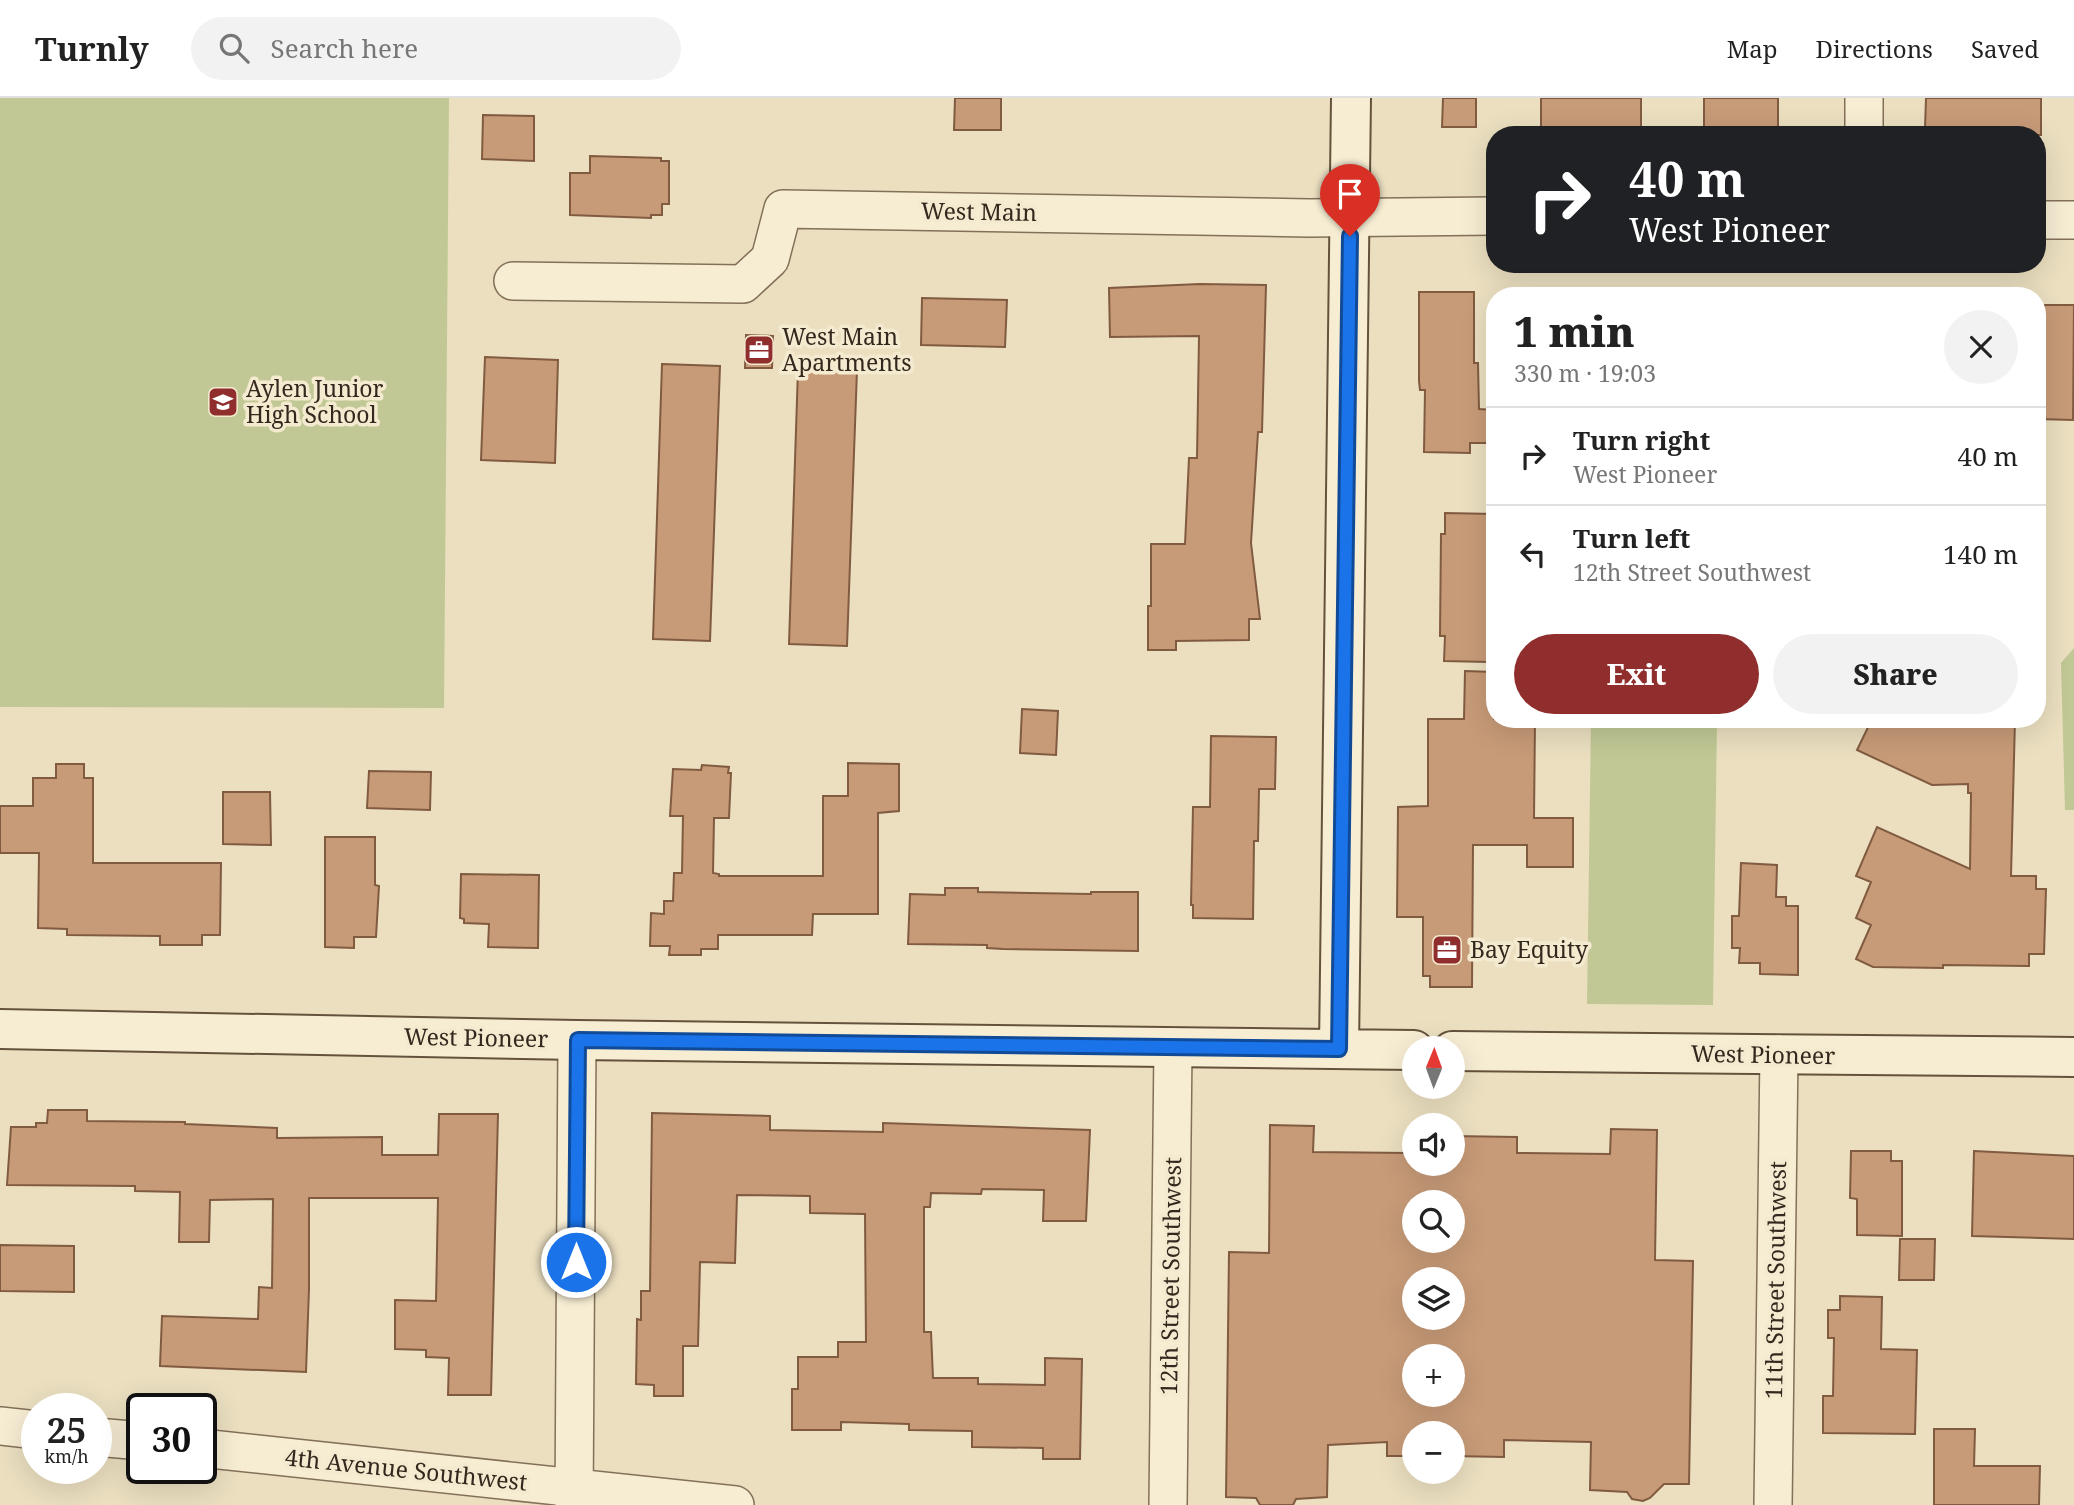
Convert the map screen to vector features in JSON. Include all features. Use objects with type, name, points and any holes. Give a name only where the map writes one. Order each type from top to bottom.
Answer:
[{"type":"main road","points":[[1339,1049],[1352,98]]},
{"type":"main road","name":"West Pioneer","points":[[0,1029],[578,1040],[1402,1050]]},
{"type":"main road","name":"West Pioneer","points":[[1465,1051],[2074,1057]]},
{"type":"street","points":[[1864,98],[1864,126]]},
{"type":"street","name":"West Main","points":[[513,281],[743,284],[770,259],[783,209],[1309,218],[1486,216]]},
{"type":"street","points":[[2046,220],[2074,220]]},
{"type":"street","points":[[574,1496],[578,1040]]},
{"type":"street","name":"12th Street Southwest","points":[[1168,1505],[1173,1047]]},
{"type":"street","name":"11th Street Southwest","points":[[1773,1505],[1779,1055]]},
{"type":"street","points":[[0,1426],[21,1428]]},
{"type":"street","name":"4th Avenue Southwest","points":[[217,1450],[574,1496],[735,1505]]},
{"type":"green space","name":"Aylen Junior High School","points":[[0,98],[449,98],[444,708],[0,707]]},
{"type":"green space","points":[[2074,648],[2074,810],[2065,810],[2061,663]]},
{"type":"green space","points":[[1591,728],[1717,728],[1713,1005],[1587,1004]]},
{"type":"building","points":[[955,98],[1001,98],[1001,130],[954,130]]},
{"type":"building","points":[[1443,98],[1476,98],[1476,127],[1442,127]]},
{"type":"building","points":[[1541,98],[1641,98],[1641,126],[1541,126]]},
{"type":"building","points":[[1704,98],[1778,98],[1778,126],[1704,126]]},
{"type":"building","points":[[1926,98],[2041,98],[2041,126],[1925,126]]},
{"type":"building","points":[[483,115],[534,116],[534,161],[482,159]]},
{"type":"building","points":[[590,156],[661,158],[661,161],[669,161],[669,204],[662,204],[662,215],[651,215],[651,218],[570,215],[570,173],[590,173]]},
{"type":"building","points":[[1200,284],[1266,285],[1262,432],[1258,432],[1251,543],[1260,619],[1249,619],[1249,640],[1176,641],[1176,650],[1148,650],[1151,544],[1185,544],[1189,458],[1197,458],[1199,336],[1110,337],[1109,288]]},
{"type":"building","points":[[1419,292],[1474,292],[1474,363],[1478,363],[1479,409],[1486,409],[1486,443],[1470,443],[1470,453],[1424,452],[1425,390],[1420,390]]},
{"type":"building","points":[[922,298],[1007,300],[1005,347],[921,345]]},
{"type":"building","points":[[2046,305],[2074,305],[2073,420],[2046,419]]},
{"type":"building","name":"West Main Apartments","points":[[746,335],[773,336],[772,368],[745,368]]},
{"type":"building","points":[[485,357],[558,360],[555,463],[481,460]]},
{"type":"building","points":[[662,364],[720,366],[710,641],[653,639]]},
{"type":"building","points":[[798,369],[857,370],[847,646],[789,644]]},
{"type":"building","points":[[1445,513],[1486,514],[1486,662],[1444,661],[1445,636],[1440,636],[1441,534],[1445,534]]},
{"type":"building","points":[[1465,671],[1486,672],[1486,728],[1535,728],[1534,818],[1573,818],[1573,867],[1527,867],[1527,845],[1473,845],[1472,987],[1430,987],[1430,976],[1423,976],[1423,917],[1397,917],[1398,807],[1428,806],[1428,719],[1464,719]]},
{"type":"building","points":[[1022,709],[1058,711],[1056,755],[1020,753]]},
{"type":"building","points":[[1868,728],[2015,728],[2011,876],[2036,876],[2036,889],[2046,889],[2044,954],[2029,954],[2029,966],[1873,967],[1856,959],[1871,925],[1856,918],[1871,882],[1856,876],[1877,827],[1970,869],[1971,793],[1968,793],[1968,784],[1932,785],[1857,750]]},
{"type":"building","points":[[1211,736],[1276,737],[1275,789],[1259,789],[1258,841],[1254,841],[1253,919],[1193,918],[1193,807],[1210,807]]},
{"type":"building","points":[[848,763],[899,764],[899,811],[878,813],[878,914],[813,914],[812,935],[718,935],[718,949],[701,949],[701,955],[669,955],[670,946],[650,946],[651,913],[664,914],[664,901],[673,901],[674,873],[682,873],[683,816],[670,816],[673,769],[701,770],[702,765],[729,767],[729,818],[714,818],[713,873],[719,876],[823,876],[823,796],[848,796]]},
{"type":"building","points":[[56,764],[84,764],[84,778],[93,778],[93,863],[221,863],[220,935],[202,935],[202,945],[160,945],[160,936],[67,935],[67,929],[38,928],[39,853],[0,853],[0,806],[33,806],[33,778],[56,778]]},
{"type":"building","points":[[369,771],[431,772],[430,810],[367,808]]},
{"type":"building","points":[[223,792],[270,792],[271,845],[223,844]]},
{"type":"building","points":[[325,837],[375,837],[375,885],[379,886],[376,937],[354,937],[354,948],[325,947]]},
{"type":"building","points":[[1741,863],[1777,865],[1776,897],[1786,897],[1786,906],[1798,906],[1798,975],[1760,974],[1760,963],[1739,963],[1740,948],[1732,948],[1732,916],[1739,916]]},
{"type":"building","points":[[461,874],[539,875],[538,948],[488,947],[489,924],[464,923],[464,919],[460,918]]},
{"type":"building","points":[[945,888],[978,888],[978,892],[1138,892],[1138,951],[1003,949],[987,948],[987,945],[908,944],[910,894],[945,895]]},
{"type":"building","points":[[48,1110],[87,1110],[87,1121],[185,1122],[277,1128],[277,1138],[382,1137],[382,1155],[438,1155],[439,1114],[498,1114],[491,1395],[448,1395],[449,1358],[426,1357],[426,1350],[395,1349],[395,1300],[436,1301],[438,1198],[309,1198],[306,1372],[160,1366],[162,1316],[258,1319],[259,1287],[272,1288],[273,1199],[210,1200],[209,1242],[179,1242],[180,1192],[135,1191],[135,1186],[7,1185],[11,1127],[36,1127],[36,1123],[47,1123]]},
{"type":"building","points":[[652,1113],[770,1116],[770,1130],[883,1132],[883,1123],[1090,1130],[1086,1221],[1043,1221],[1044,1190],[982,1189],[981,1194],[931,1193],[930,1207],[924,1207],[924,1332],[931,1332],[933,1378],[978,1378],[978,1384],[1045,1385],[1045,1358],[1082,1359],[1080,1459],[1043,1459],[1043,1448],[972,1447],[972,1431],[909,1430],[909,1424],[841,1422],[841,1430],[792,1430],[792,1389],[798,1389],[798,1357],[838,1357],[838,1342],[866,1342],[865,1214],[810,1213],[810,1196],[737,1195],[735,1263],[700,1262],[698,1346],[683,1346],[683,1396],[654,1396],[654,1385],[636,1384],[637,1319],[641,1320],[641,1291],[650,1291]]},
{"type":"building","points":[[1270,1125],[1314,1126],[1313,1152],[1402,1153],[1402,1176],[1465,1176],[1465,1136],[1517,1137],[1517,1153],[1610,1154],[1611,1129],[1657,1130],[1655,1260],[1693,1261],[1689,1484],[1664,1484],[1643,1501],[1632,1499],[1627,1492],[1590,1490],[1591,1442],[1504,1440],[1504,1457],[1465,1456],[1465,1421],[1402,1421],[1402,1456],[1387,1456],[1387,1442],[1328,1445],[1327,1497],[1296,1499],[1293,1505],[1260,1505],[1256,1498],[1226,1497],[1229,1252],[1269,1253]]},
{"type":"building","points":[[1851,1151],[1891,1151],[1891,1161],[1902,1161],[1902,1236],[1857,1235],[1857,1199],[1850,1198]]},
{"type":"building","points":[[1974,1151],[2074,1156],[2074,1239],[1972,1236]]},
{"type":"building","points":[[1900,1239],[1935,1239],[1934,1280],[1899,1280]]},
{"type":"building","points":[[0,1245],[74,1246],[74,1292],[0,1291]]},
{"type":"building","points":[[1840,1296],[1882,1297],[1881,1349],[1917,1350],[1915,1434],[1823,1433],[1823,1396],[1833,1396],[1834,1338],[1828,1338],[1828,1310],[1840,1310]]},
{"type":"building","points":[[1934,1429],[1975,1429],[1974,1466],[2040,1466],[2039,1505],[1934,1505]]},
{"type":"place","name":"West Main Apartments","points":[[759,350]]},
{"type":"place","name":"Aylen Junior High School","points":[[223,402]]},
{"type":"place","name":"Bay Equity","points":[[1447,950]]},
{"type":"route","points":[[576,1262],[578,1040],[1339,1049],[1350,236]]}]
